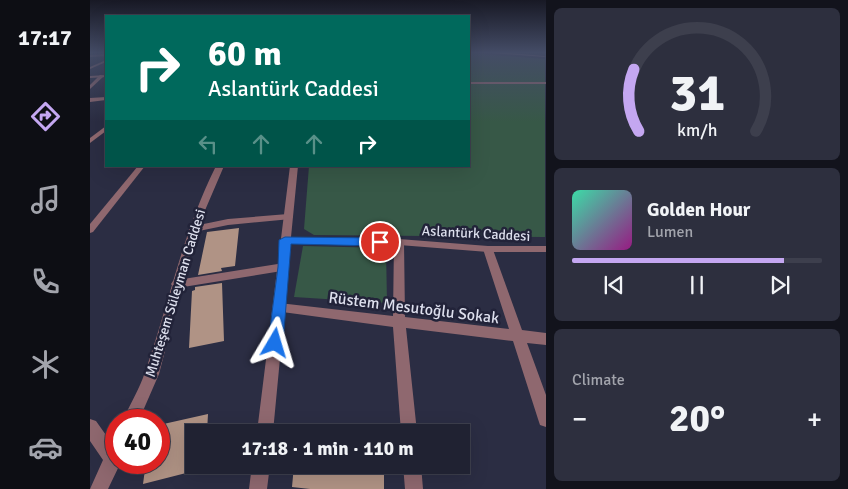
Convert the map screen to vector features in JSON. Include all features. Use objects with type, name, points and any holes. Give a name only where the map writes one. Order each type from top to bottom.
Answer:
[{"type":"street","points":[[90,77],[104,76]]},
{"type":"street","points":[[90,88],[104,76]]},
{"type":"street","points":[[470,83],[546,83]]},
{"type":"street","points":[[90,100],[105,99]]},
{"type":"street","points":[[90,141],[105,129]]},
{"type":"street","points":[[90,230],[141,167]]},
{"type":"street","name":"Muhteşem Süleyman Caddesi","points":[[136,409],[154,369],[194,229],[212,180],[219,167]]},
{"type":"street","points":[[265,424],[280,308],[285,240],[294,167]]},
{"type":"street","points":[[194,229],[228,222],[288,217]]},
{"type":"street","name":"Aslantürk Caddesi","points":[[285,240],[399,242],[488,249],[546,250]]},
{"type":"street","points":[[399,242],[399,322],[408,424]]},
{"type":"street","points":[[488,249],[546,419]]},
{"type":"street","points":[[178,284],[284,267]]},
{"type":"street","name":"Rüstem Mesutoğlu Sokak","points":[[280,308],[546,339]]},
{"type":"street","points":[[90,427],[105,445]]},
{"type":"street","points":[[99,489],[106,474]]},
{"type":"street","points":[[258,489],[260,474]]},
{"type":"street","points":[[413,474],[414,489]]},
{"type":"green space","points":[[470,76],[545,76],[545,237],[314,235],[304,229],[309,167],[470,167]]},
{"type":"green space","points":[[303,246],[386,248],[387,303],[294,297]]},
{"type":"building","points":[[239,228],[235,266],[221,268],[222,271],[198,275],[207,232]]},
{"type":"building","points":[[222,283],[224,341],[189,348],[192,291],[195,290],[195,287]]},
{"type":"building","points":[[208,414],[207,424],[185,424],[185,473],[143,484],[144,474],[170,474],[170,423]]},
{"type":"building","points":[[293,474],[384,474],[384,489],[310,489],[292,487]]},
{"type":"route","points":[[275,343],[284,267],[285,240],[380,242]]}]
